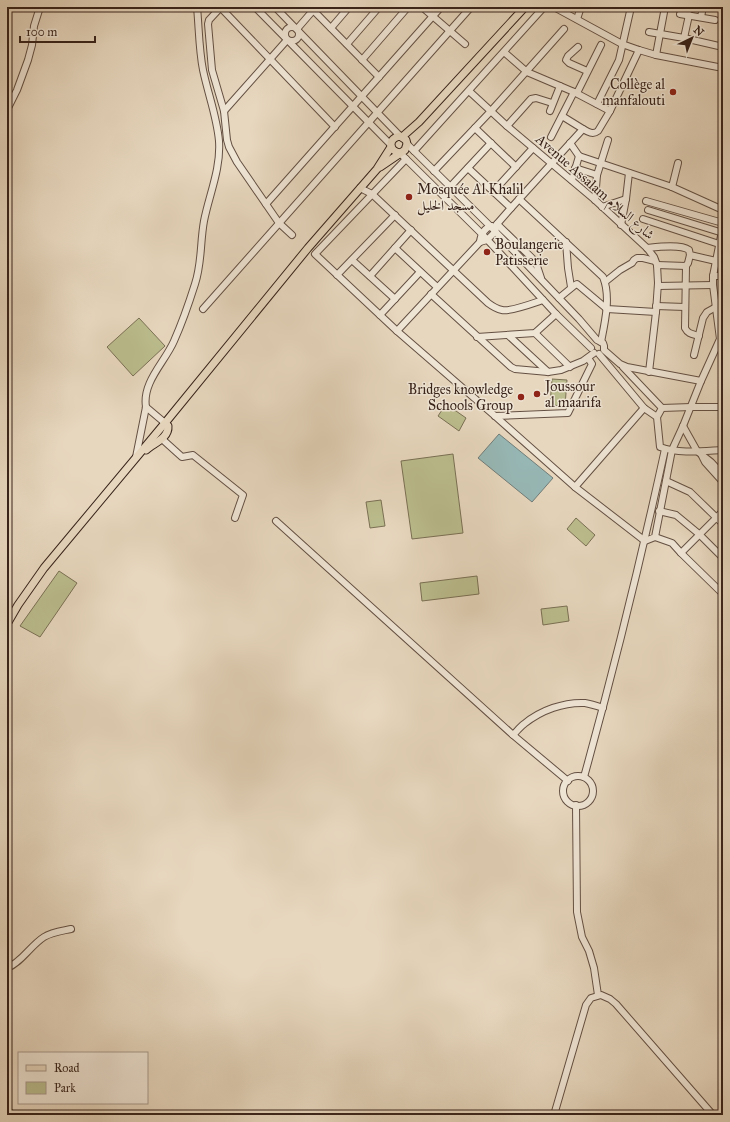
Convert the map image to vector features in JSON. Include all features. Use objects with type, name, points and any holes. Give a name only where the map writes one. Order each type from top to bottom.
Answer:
[{"type":"main road","points":[[7,624],[18,605],[44,568],[308,248],[377,169],[391,146],[392,140],[397,137],[401,137],[419,122],[525,7]]},
{"type":"main road","points":[[377,169],[405,150],[419,122]]},
{"type":"main road","points":[[401,137],[406,140],[407,144]]},
{"type":"main road","points":[[391,146],[394,152],[400,153]]},
{"type":"main road","points":[[136,457],[162,439],[167,433],[168,429],[168,426],[165,423]]},
{"type":"street","points":[[7,110],[23,77],[32,45],[34,26],[40,7]]},
{"type":"street","points":[[136,457],[146,407],[146,396],[150,384],[172,346],[195,284],[200,261],[204,222],[218,164],[218,132],[203,69],[200,51],[197,7]]},
{"type":"street","points":[[292,235],[279,223],[237,162],[229,147],[224,111],[210,60],[208,24],[221,7],[335,127]]},
{"type":"street","points":[[255,7],[391,146]]},
{"type":"street","points":[[275,7],[401,137]]},
{"type":"street","points":[[331,28],[349,7]]},
{"type":"street","points":[[346,44],[379,7]]},
{"type":"street","points":[[362,60],[408,7]]},
{"type":"street","points":[[422,7],[465,44]]},
{"type":"street","points":[[266,204],[441,7]]},
{"type":"street","points":[[202,309],[471,7]]},
{"type":"street","points":[[414,151],[544,7]]},
{"type":"street","points":[[554,7],[622,44],[639,50],[656,55],[723,66]]},
{"type":"street","points":[[577,19],[581,7]]},
{"type":"street","points":[[597,104],[619,60],[631,7]]},
{"type":"street","points":[[656,55],[665,7]]},
{"type":"street","points":[[701,18],[703,7]]},
{"type":"street","points":[[297,29],[313,8],[379,77]]},
{"type":"street","points":[[680,14],[715,20]]},
{"type":"street","points":[[684,38],[689,15]]},
{"type":"street","points":[[287,40],[285,36],[286,30],[290,27],[297,29]]},
{"type":"street","points":[[287,40],[292,42],[298,38],[299,34],[297,29]]},
{"type":"street","points":[[434,171],[491,111],[564,29]]},
{"type":"street","points":[[649,32],[684,38],[723,48]]},
{"type":"street","points":[[224,111],[287,40]]},
{"type":"street","points":[[551,137],[601,45]]},
{"type":"street","points":[[578,47],[568,56],[566,60],[567,62],[587,71]]},
{"type":"street","points":[[562,116],[590,133],[596,133],[610,111],[639,50]]},
{"type":"street","points":[[504,52],[526,72],[560,86],[610,111]]},
{"type":"street","points":[[550,111],[560,86]]},
{"type":"street","name":"Avenue Assalam شارع السلام","points":[[469,91],[507,126],[595,200],[647,248],[656,263]]},
{"type":"street","points":[[507,126],[528,101],[533,98],[552,103]]},
{"type":"street","points":[[475,128],[516,167]]},
{"type":"street","points":[[480,242],[488,240],[495,232],[497,224],[584,129]]},
{"type":"street","points":[[595,200],[597,175],[608,140]]},
{"type":"street","points":[[450,187],[490,143]]},
{"type":"street","points":[[570,143],[579,156],[672,187],[723,210]]},
{"type":"street","points":[[407,144],[490,226],[599,341],[604,344],[598,352],[570,367],[548,372],[520,370],[511,367],[431,294]]},
{"type":"street","points":[[493,192],[533,148]]},
{"type":"street","points":[[400,153],[488,240],[556,314],[598,352],[627,367],[701,381]]},
{"type":"street","points":[[572,180],[579,156]]},
{"type":"street","points":[[316,254],[406,159]]},
{"type":"street","points":[[672,187],[678,163]]},
{"type":"street","points":[[468,168],[511,208]]},
{"type":"street","points":[[575,168],[597,175]]},
{"type":"street","points":[[621,225],[629,173]]},
{"type":"street","points":[[360,188],[372,194],[452,271],[488,303],[502,310],[508,311],[543,300]]},
{"type":"street","points":[[519,199],[601,274],[607,289],[607,309],[599,341]]},
{"type":"street","points":[[602,207],[626,199]]},
{"type":"street","points":[[646,200],[723,223]]},
{"type":"street","points":[[648,210],[722,233]]},
{"type":"street","points":[[337,275],[395,215]]},
{"type":"street","points":[[643,219],[719,244]]},
{"type":"street","points":[[397,331],[480,242],[482,234],[490,226],[497,224]]},
{"type":"street","points":[[497,224],[536,263],[541,280]]},
{"type":"street","points":[[655,537],[672,450],[720,339],[713,276],[723,226]]},
{"type":"street","points":[[370,276],[411,230]]},
{"type":"street","points":[[566,242],[571,287]]},
{"type":"street","points":[[647,248],[685,247],[690,250],[688,264],[686,266],[685,328],[690,334],[699,336]]},
{"type":"street","points":[[308,248],[380,316],[575,487],[645,541]]},
{"type":"street","points":[[394,248],[437,287]]},
{"type":"street","points":[[690,255],[716,260]]},
{"type":"street","points":[[605,282],[637,258],[643,258],[656,263],[686,266]]},
{"type":"street","points":[[352,260],[395,299]]},
{"type":"street","points":[[649,372],[658,286],[656,263]]},
{"type":"street","points":[[380,316],[420,272]]},
{"type":"street","points":[[713,276],[723,276]]},
{"type":"street","points":[[559,298],[574,284],[578,284],[607,309],[656,309],[685,307]]},
{"type":"street","points":[[658,286],[713,285]]},
{"type":"street","points":[[694,354],[705,314],[716,307]]},
{"type":"street","points":[[477,337],[535,333],[556,314]]},
{"type":"street","points":[[535,333],[570,367]]},
{"type":"street","points":[[508,335],[548,372]]},
{"type":"street","points":[[599,341],[592,343],[598,352],[644,408],[657,418]]},
{"type":"street","points":[[495,416],[568,413],[592,364],[588,358]]},
{"type":"street","points":[[618,362],[662,408],[723,407]]},
{"type":"street","points":[[146,407],[165,423]]},
{"type":"street","points":[[575,487],[644,408]]},
{"type":"street","points":[[662,408],[657,418],[660,448],[699,453],[723,450]]},
{"type":"street","points":[[683,426],[705,462],[723,482]]},
{"type":"street","points":[[162,439],[182,457],[192,455],[243,495],[235,518]]},
{"type":"street","points":[[584,777],[645,541],[665,449]]},
{"type":"street","points":[[699,453],[711,462],[723,475]]},
{"type":"street","points":[[666,482],[690,492],[723,524]]},
{"type":"street","points":[[659,511],[676,515],[699,534],[723,558]]},
{"type":"street","points":[[680,553],[723,511]]},
{"type":"street","points":[[276,521],[513,735],[568,781]]},
{"type":"street","points":[[645,541],[655,537],[672,544],[723,594]]},
{"type":"street","points":[[513,735],[524,724],[551,708],[568,704],[585,703],[603,708]]},
{"type":"street","points":[[576,776],[584,777],[592,786],[592,796],[582,805],[576,805],[569,802],[564,794],[565,784],[576,776]]},
{"type":"street","points":[[576,805],[577,912],[582,937],[589,951],[594,968],[598,996]]},
{"type":"street","points":[[7,968],[13,966],[43,938],[51,933],[71,929]]},
{"type":"street","points":[[554,1115],[586,1005],[591,998],[598,996],[605,996],[616,1004],[712,1115]]},
{"type":"street","points":[[7,1111],[14,1115]]},
{"type":"green space","points":[[139,318],[165,346],[133,376],[107,347]]},
{"type":"green space","points":[[552,379],[567,380],[565,406],[550,405]]},
{"type":"green space","points":[[446,404],[466,418],[459,431],[438,416]]},
{"type":"green space","points":[[453,454],[463,533],[412,539],[401,461]]},
{"type":"green space","points":[[381,500],[385,526],[370,528],[366,502]]},
{"type":"green space","points":[[576,518],[595,535],[586,546],[567,529]]},
{"type":"green space","points":[[59,571],[77,583],[40,637],[20,626]]},
{"type":"green space","points":[[477,576],[479,594],[422,601],[420,583]]},
{"type":"green space","points":[[567,606],[569,621],[543,625],[541,609]]},
{"type":"water","points":[[499,434],[553,478],[532,502],[478,458]]},
{"type":"place","name":"Collège al manfalouti","points":[[673,92]]},
{"type":"place","name":"Mosquée Al Khalil مسجد الخليل","points":[[409,197]]},
{"type":"place","name":"Boulangerie Patisserie","points":[[487,252]]},
{"type":"place","name":"Joussour al maarifa","points":[[537,394]]},
{"type":"place","name":"Bridges knowledge Schools Group","points":[[521,397]]}]
